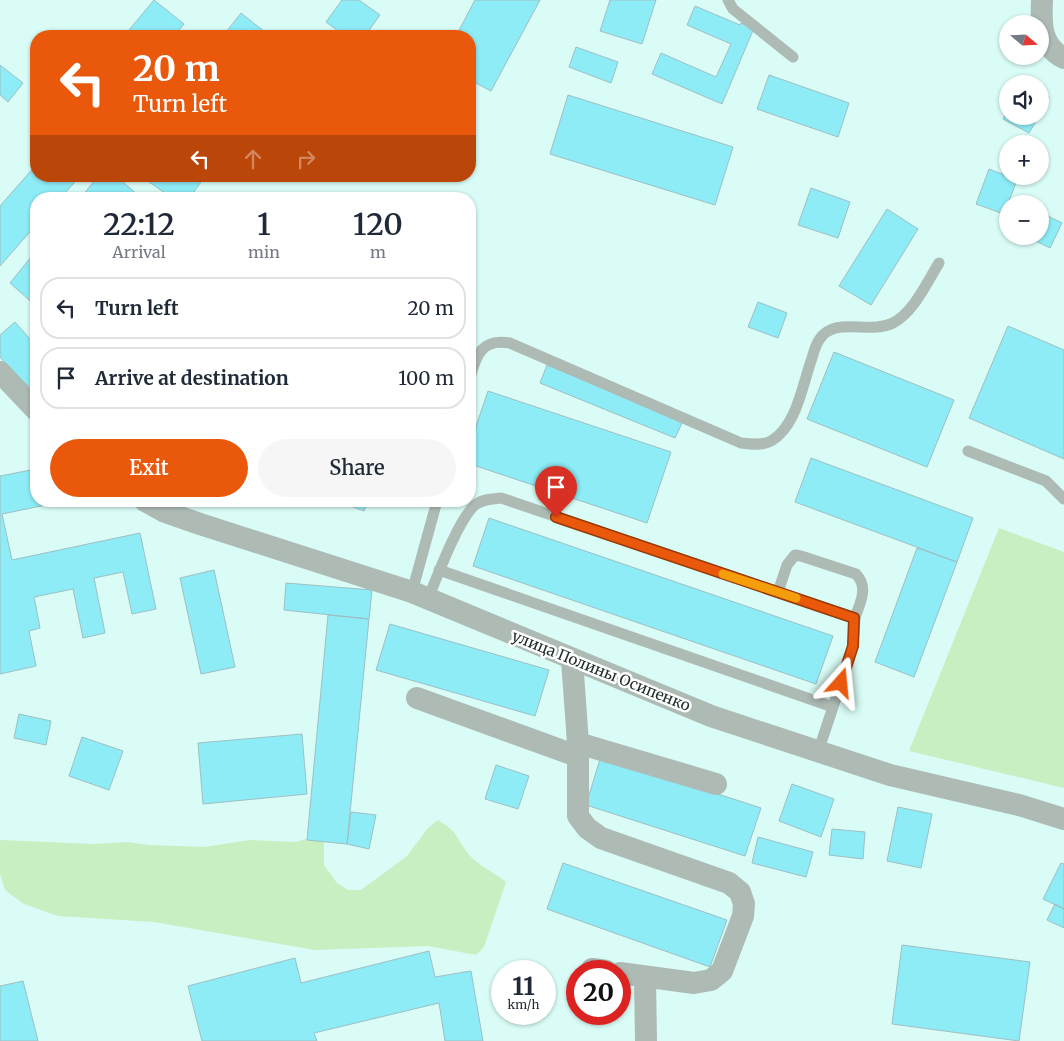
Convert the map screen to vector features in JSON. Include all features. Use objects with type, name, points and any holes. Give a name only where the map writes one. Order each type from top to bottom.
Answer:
[{"type":"street","points":[[1042,0],[1042,34],[1056,54],[1064,58]]},
{"type":"street","points":[[0,372],[30,404]]},
{"type":"street","name":"улица Полины Осипенко","points":[[155,507],[163,512],[420,596],[711,716],[890,775],[1019,805],[1064,819]]},
{"type":"street","points":[[572,660],[578,750],[578,816],[587,828],[601,838],[729,883],[740,892],[744,904],[743,916],[722,971],[711,980],[694,983],[631,976]]},
{"type":"street","points":[[417,698],[578,750],[716,784]]},
{"type":"street","points":[[645,978],[646,1041]]},
{"type":"lane","points":[[728,0],[733,9],[793,57]]},
{"type":"lane","points":[[476,358],[483,348],[498,341],[510,343],[740,443],[756,445],[770,442],[783,432],[791,420],[818,341],[828,329],[843,326],[871,328],[892,324],[904,316],[939,263]]},
{"type":"lane","points":[[968,451],[1046,481],[1064,499]]},
{"type":"lane","points":[[476,504],[485,500],[501,498],[854,618]]},
{"type":"lane","points":[[420,596],[436,507]]},
{"type":"lane","points":[[420,596],[439,570],[466,515],[473,507]]},
{"type":"lane","points":[[778,592],[786,565],[796,555],[856,574],[862,581],[864,589],[854,618],[853,646],[818,752]]},
{"type":"lane","points":[[439,570],[832,707]]},
{"type":"green space","points":[[999,528],[1064,552],[1064,788],[909,751]]},
{"type":"green space","points":[[438,820],[453,831],[475,861],[506,882],[484,947],[476,955],[428,946],[315,950],[154,922],[58,916],[24,904],[5,890],[0,874],[0,840],[94,844],[128,842],[149,845],[204,847],[250,840],[296,842],[315,836],[324,843],[324,865],[337,883],[348,890],[361,890],[407,856],[428,828]]},
{"type":"building","points":[[154,0],[184,24],[179,30],[129,30]]},
{"type":"building","points":[[342,0],[359,0],[380,15],[369,30],[337,30],[326,22]]},
{"type":"building","points":[[475,0],[540,0],[491,91],[476,83],[476,30],[459,30]]},
{"type":"building","points":[[610,0],[656,0],[642,44],[600,31]]},
{"type":"building","points":[[695,6],[740,25],[741,23],[754,28],[722,104],[652,74],[661,53],[716,77],[731,44],[687,25]]},
{"type":"building","points":[[241,13],[262,30],[228,30]]},
{"type":"building","points":[[576,47],[618,62],[611,83],[569,67]]},
{"type":"building","points":[[0,65],[23,83],[8,102],[0,95]]},
{"type":"building","points":[[769,75],[849,103],[838,137],[757,109]]},
{"type":"building","points":[[568,95],[733,147],[715,205],[550,154]]},
{"type":"building","points":[[1014,125],[1034,125],[1029,133]]},
{"type":"building","points":[[989,169],[999,173],[999,185],[1015,185],[1011,195],[999,195],[999,212],[976,204]]},
{"type":"building","points":[[30,172],[30,182],[75,182],[66,192],[30,192],[30,232],[0,266],[0,206]]},
{"type":"building","points":[[93,182],[123,182],[135,192],[85,192]]},
{"type":"building","points":[[149,182],[201,182],[194,192],[163,192]]},
{"type":"building","points":[[811,188],[850,202],[838,238],[798,225]]},
{"type":"building","points":[[887,209],[918,229],[871,305],[839,286]]},
{"type":"building","points":[[1049,216],[1062,223],[1050,248],[1044,245],[1049,245]]},
{"type":"building","points":[[30,258],[30,301],[10,283]]},
{"type":"building","points":[[758,302],[787,313],[778,338],[748,327]]},
{"type":"building","points":[[15,322],[30,339],[30,392],[0,357],[0,335]]},
{"type":"building","points":[[1008,326],[1064,350],[1064,459],[969,418]]},
{"type":"building","points":[[834,352],[954,400],[927,467],[807,419]]},
{"type":"building","points":[[547,365],[683,421],[675,438],[540,383]]},
{"type":"building","points":[[488,391],[671,452],[647,523],[476,466],[476,426]]},
{"type":"building","points":[[811,458],[973,518],[957,562],[795,502]]},
{"type":"building","points":[[30,470],[30,507],[36,507],[2,514],[12,560],[140,533],[156,609],[132,614],[123,572],[94,578],[105,633],[83,638],[73,589],[34,597],[40,628],[29,631],[36,666],[0,674],[0,476]]},
{"type":"building","points":[[353,507],[366,507],[364,511]]},
{"type":"building","points":[[489,518],[833,636],[816,684],[473,566]]},
{"type":"building","points":[[917,548],[957,562],[914,677],[875,662]]},
{"type":"building","points":[[214,570],[235,667],[201,674],[180,578]]},
{"type":"building","points":[[286,583],[372,590],[369,619],[284,610]]},
{"type":"building","points":[[328,615],[369,619],[347,844],[307,840]]},
{"type":"building","points":[[390,624],[549,670],[535,716],[376,670]]},
{"type":"building","points":[[19,714],[51,721],[46,745],[14,738]]},
{"type":"building","points":[[302,734],[307,794],[203,804],[198,743]]},
{"type":"building","points":[[82,737],[123,751],[109,790],[69,776]]},
{"type":"building","points":[[601,756],[761,808],[745,856],[586,805]]},
{"type":"building","points":[[496,765],[529,776],[518,809],[485,799]]},
{"type":"building","points":[[792,784],[834,799],[821,837],[779,821]]},
{"type":"building","points":[[898,807],[932,814],[921,868],[887,861]]},
{"type":"building","points":[[351,812],[376,815],[369,849],[347,844]]},
{"type":"building","points":[[832,829],[865,832],[863,859],[829,855]]},
{"type":"building","points":[[758,837],[813,852],[806,877],[752,863]]},
{"type":"building","points":[[563,863],[727,920],[710,967],[547,909]]},
{"type":"building","points":[[1061,863],[1064,864],[1064,909],[1043,899]]},
{"type":"building","points":[[1055,904],[1064,909],[1064,928],[1047,920]]},
{"type":"building","points":[[902,945],[1030,962],[1019,1041],[892,1024]]},
{"type":"building","points":[[429,951],[435,977],[471,971],[483,1041],[445,1041],[439,1003],[314,1033],[317,1041],[202,1041],[188,986],[295,958],[301,983]]},
{"type":"building","points":[[23,981],[38,1041],[0,1041],[0,986]]},
{"type":"slow traffic","points":[[723,574],[796,598]]},
{"type":"route","points":[[556,517],[854,618],[855,633],[853,646],[841,683]]}]
